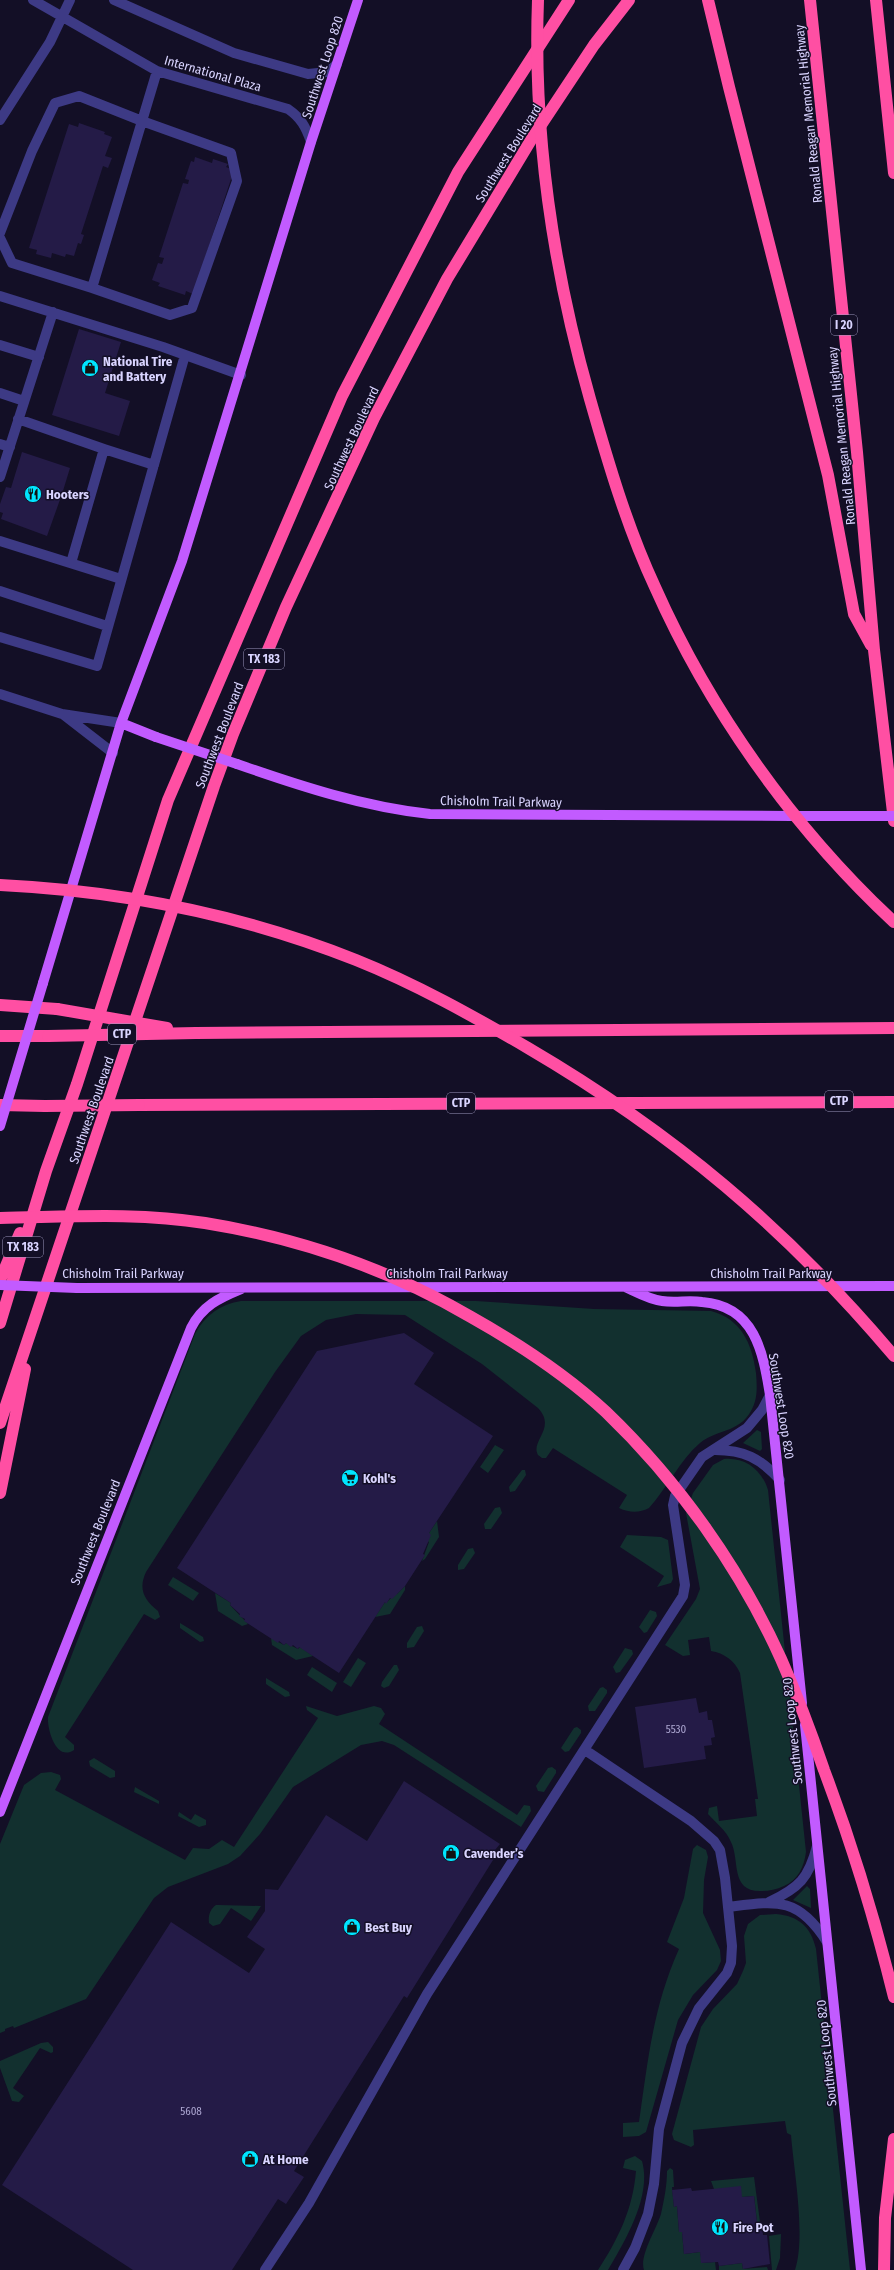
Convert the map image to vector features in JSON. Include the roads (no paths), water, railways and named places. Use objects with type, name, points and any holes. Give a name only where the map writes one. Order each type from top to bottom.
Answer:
[{"type":"highway","points":[[538,0],[539,115],[546,185],[556,257],[583,372],[613,476],[635,538],[654,586],[676,633],[701,678],[738,736],[807,831],[848,876],[894,922]]},
{"type":"highway","name":"Southwest Boulevard","points":[[0,1323],[46,1171],[82,1070],[168,800],[342,396],[458,172],[569,0]]},
{"type":"highway","name":"Southwest Boulevard","points":[[0,1423],[214,786],[233,734],[286,608],[325,528],[374,418],[446,279],[530,140],[594,45],[629,0]]},
{"type":"highway","points":[[594,45],[633,0]]},
{"type":"highway","points":[[708,0],[828,475],[854,614],[874,650]]},
{"type":"highway","name":"Ronald Reagan Memorial Highway","points":[[810,0],[857,452],[874,650],[894,821]]},
{"type":"highway","points":[[876,0],[894,173]]},
{"type":"highway","points":[[0,885],[60,889],[154,903],[216,916],[269,930],[358,961],[476,1017],[608,1097],[651,1126],[723,1182],[806,1258],[894,1356]]},
{"type":"highway","points":[[0,1005],[57,1009],[196,1033]]},
{"type":"highway","name":"CTP","points":[[0,1036],[785,1027],[894,1028]]},
{"type":"highway","name":"CTP","points":[[0,1105],[45,1106],[783,1101],[894,1102]]},
{"type":"highway","points":[[0,1280],[46,1171]]},
{"type":"highway","points":[[0,1218],[116,1217],[173,1219],[240,1230],[321,1250],[385,1274],[428,1293],[520,1346],[578,1388],[633,1440],[683,1500],[712,1537],[761,1619],[796,1696],[841,1815],[863,1880],[894,1997]]},
{"type":"highway","points":[[0,1493],[35,1319]]},
{"type":"highway","points":[[884,2270],[885,2218],[894,2139]]},
{"type":"main road","name":"Southwest Loop 820","points":[[311,142],[358,0]]},
{"type":"main road","points":[[0,1126],[121,723],[182,561],[241,375],[311,142]]},
{"type":"main road","name":"Chisholm Trail Parkway","points":[[121,723],[156,737],[253,769],[357,801],[399,811],[430,814],[894,816]]},
{"type":"main road","name":"Chisholm Trail Parkway","points":[[0,1285],[77,1288],[894,1286]]},
{"type":"main road","name":"Southwest Boulevard","points":[[0,1812],[191,1328],[197,1316],[205,1308],[215,1301],[246,1287]]},
{"type":"main road","name":"Southwest Loop 820","points":[[625,1287],[661,1301],[702,1302],[723,1306],[739,1315],[753,1331],[760,1350],[770,1395],[780,1480],[818,1842],[860,2270]]},
{"type":"street","name":"International Plaza","points":[[33,0],[157,71],[288,109],[300,117],[306,127],[311,142]]},
{"type":"street","points":[[0,120],[50,42],[70,0]]},
{"type":"street","name":"International Plaza","points":[[114,0],[234,53],[308,74],[328,72],[337,64]]},
{"type":"street","points":[[92,288],[157,71]]},
{"type":"street","points":[[0,233],[32,151],[55,103],[79,96],[142,121],[231,153],[237,181],[192,308],[170,315],[92,288],[12,263],[0,238]]},
{"type":"street","points":[[0,296],[185,355],[241,375]]},
{"type":"street","points":[[0,477],[5,445],[18,419],[53,312]]},
{"type":"street","points":[[0,345],[39,357]]},
{"type":"street","points":[[0,637],[97,666],[107,626],[185,355]]},
{"type":"street","points":[[0,393],[24,400]]},
{"type":"street","points":[[18,419],[154,465]]},
{"type":"street","points":[[71,563],[104,449]]},
{"type":"street","points":[[0,541],[121,579]]},
{"type":"street","points":[[0,591],[107,626]]},
{"type":"street","points":[[0,694],[62,714],[121,723]]},
{"type":"street","points":[[62,714],[113,753]]},
{"type":"street","points":[[265,2270],[309,2203],[428,1994],[683,1596],[684,1577],[673,1505],[680,1486],[702,1457],[747,1428],[762,1410],[770,1395]]},
{"type":"street","points":[[713,1450],[730,1450],[749,1454],[768,1466],[780,1480]]},
{"type":"street","points":[[584,1750],[691,1821],[714,1841],[720,1850],[732,1946],[731,1963],[727,1973],[699,2008],[684,2036],[659,2129],[654,2184],[648,2214],[635,2248],[623,2270]]},
{"type":"street","points":[[728,1907],[769,1902],[785,1895],[803,1881],[809,1872],[818,1842]]},
{"type":"street","points":[[769,1902],[793,1908],[803,1913],[811,1920],[827,1942]]},
{"type":"place","name":"National Tire and Battery","points":[[90,368]]},
{"type":"place","name":"Hooters","points":[[33,494]]},
{"type":"place","name":"Kohl's","points":[[350,1478]]},
{"type":"place","name":"Cavender’s","points":[[451,1853]]},
{"type":"place","name":"Best Buy","points":[[352,1927]]},
{"type":"place","name":"At Home","points":[[250,2159]]},
{"type":"place","name":"Fire Pot","points":[[720,2227]]}]
